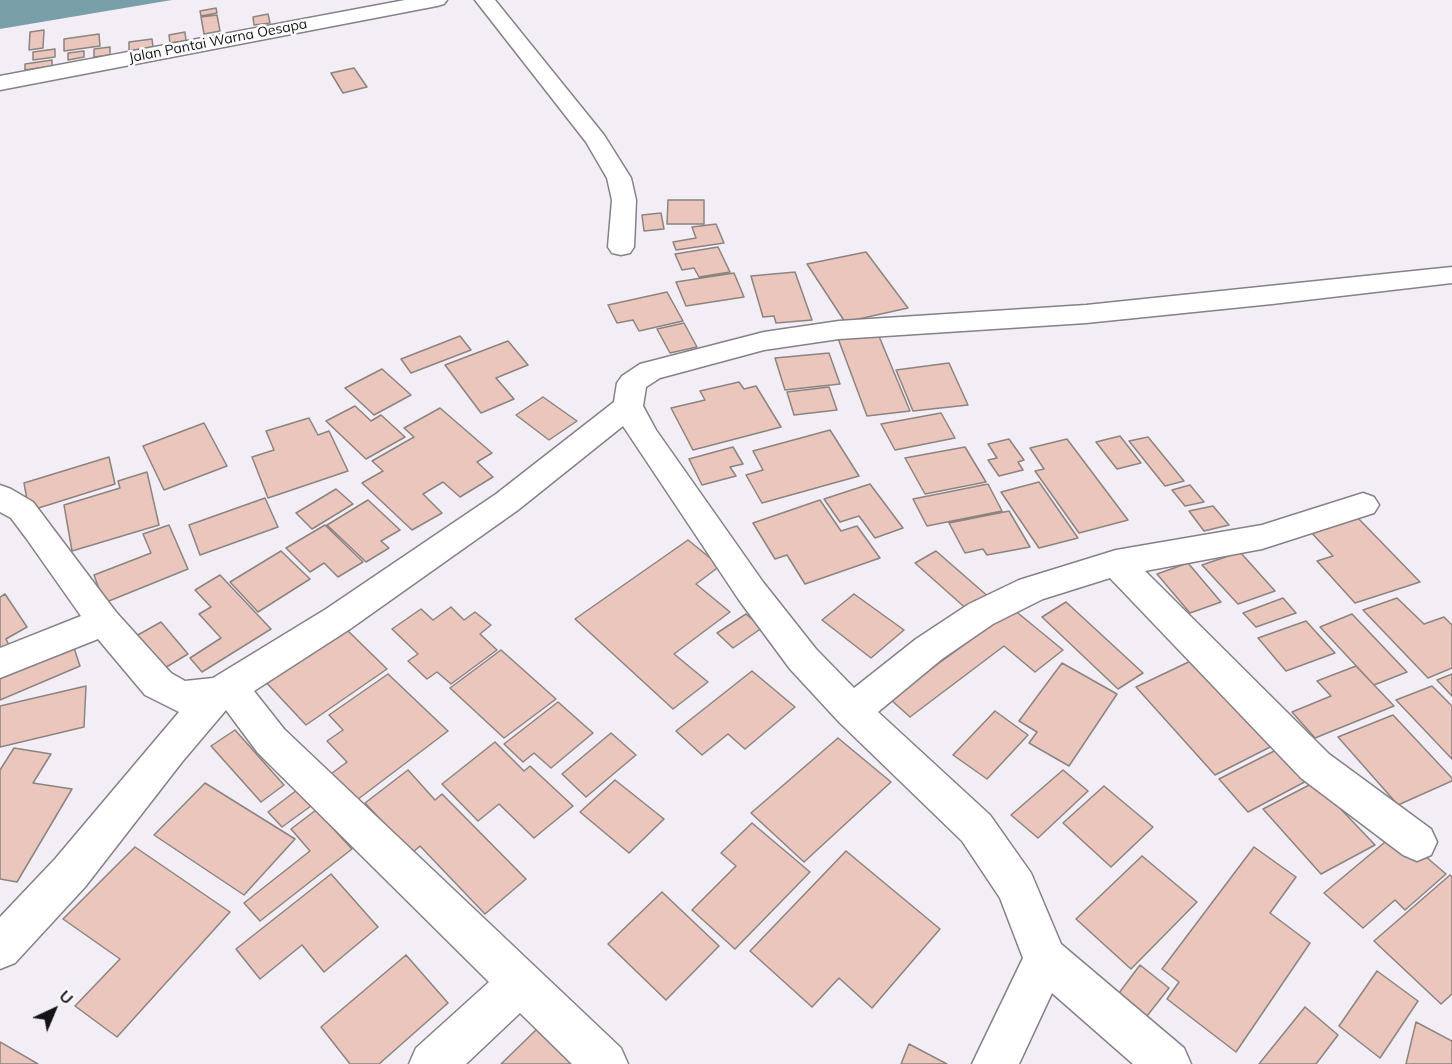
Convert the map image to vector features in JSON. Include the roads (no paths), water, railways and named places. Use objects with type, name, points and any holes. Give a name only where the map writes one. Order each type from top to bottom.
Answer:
[{"type":"street","name":"Jalan Pantai Warna Oesapa","points":[[0,83],[437,0]]},
{"type":"street","points":[[485,0],[596,140],[619,178],[624,200],[621,247]]},
{"type":"street","points":[[1168,1064],[1045,959],[1016,887],[976,828],[852,711],[803,659],[751,591],[643,435],[628,406],[632,383],[650,371],[764,341],[839,330],[1086,314],[1272,296],[1452,275]]},
{"type":"street","points":[[0,948],[70,873],[168,750],[224,690],[338,619],[498,508],[628,406]]},
{"type":"street","points":[[0,497],[22,510],[104,622],[158,684],[181,696],[224,690]]},
{"type":"street","points":[[852,711],[929,649],[981,614],[1031,589],[1116,563],[1262,537],[1363,505]]},
{"type":"street","points":[[1116,563],[1315,766],[1417,842]]},
{"type":"street","points":[[0,663],[104,622]]},
{"type":"street","points":[[224,690],[271,741],[605,1064]]},
{"type":"street","points":[[995,1064],[1045,959]]},
{"type":"street","points":[[432,1064],[520,983]]},
{"type":"water","points":[[0,0],[172,0],[0,29]]}]
